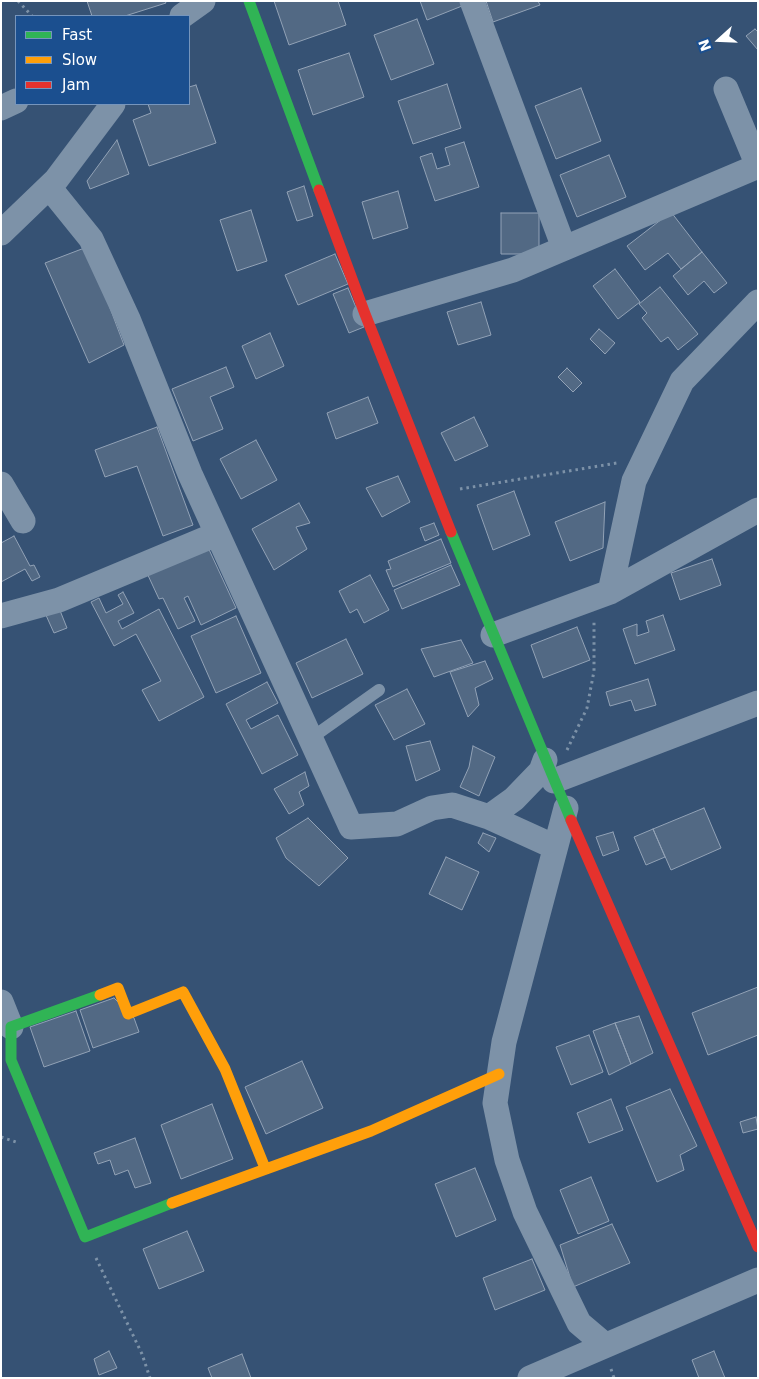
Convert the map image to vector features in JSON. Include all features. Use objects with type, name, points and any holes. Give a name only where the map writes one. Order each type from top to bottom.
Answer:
[{"type":"street","points":[[183,15],[202,1]]},
{"type":"street","points":[[249,1],[364,314],[493,635],[549,770],[758,1247]]},
{"type":"street","points":[[472,1],[564,248]]},
{"type":"street","points":[[364,314],[513,270],[758,166],[726,89]]},
{"type":"street","points":[[1,108],[15,101]]},
{"type":"street","points":[[1,233],[49,187],[111,105]]},
{"type":"street","points":[[49,187],[90,239],[128,319],[190,474],[351,826],[397,824],[432,808],[452,805],[489,817],[555,847]]},
{"type":"street","points":[[601,596],[634,480],[682,382],[758,302]]},
{"type":"street","points":[[1,484],[22,521]]},
{"type":"street","points":[[493,635],[601,596],[758,510]]},
{"type":"street","points":[[1,616],[59,600],[217,534]]},
{"type":"street","points":[[489,817],[514,799],[541,771],[758,703]]},
{"type":"street","points":[[566,808],[504,1042],[495,1103],[507,1160],[525,1212],[579,1323],[605,1346]]},
{"type":"street","points":[[12,1027],[118,988],[128,1014],[183,992],[225,1069],[265,1168]]},
{"type":"street","points":[[1,1002],[12,1027],[11,1060],[85,1237],[265,1168],[371,1131],[499,1074]]},
{"type":"street","points":[[530,1378],[758,1280]]},
{"type":"lane","points":[[310,739],[379,690]]},
{"type":"path","points":[[18,1],[31,15]]},
{"type":"path","points":[[436,493],[645,459]]},
{"type":"path","points":[[549,770],[587,708],[594,671],[595,635],[601,596]]},
{"type":"path","points":[[85,1237],[117,1300],[150,1378]]},
{"type":"building","points":[[87,1],[165,1],[166,3],[128,15],[92,15]]},
{"type":"building","points":[[274,1],[338,1],[346,25],[289,45]]},
{"type":"building","points":[[420,1],[460,1],[462,6],[427,20]]},
{"type":"building","points":[[486,1],[538,1],[540,5],[493,22]]},
{"type":"building","points":[[417,19],[434,64],[391,80],[374,35]]},
{"type":"building","points":[[755,29],[758,32],[758,50],[746,36]]},
{"type":"building","points":[[349,53],[364,97],[313,115],[298,70]]},
{"type":"building","points":[[447,84],[461,128],[413,144],[398,101]]},
{"type":"building","points":[[196,85],[216,143],[149,166],[133,120],[151,113],[148,105],[190,105],[190,87]]},
{"type":"building","points":[[581,88],[601,141],[556,159],[535,106]]},
{"type":"building","points":[[117,140],[129,174],[90,189],[87,181]]},
{"type":"building","points":[[464,142],[479,187],[435,201],[420,157],[432,153],[437,169],[450,165],[445,148]]},
{"type":"building","points":[[609,155],[626,197],[577,217],[560,175]]},
{"type":"building","points":[[304,186],[313,216],[297,221],[287,192]]},
{"type":"building","points":[[398,191],[408,228],[373,239],[362,202]]},
{"type":"building","points":[[251,210],[267,261],[237,271],[220,220]]},
{"type":"building","points":[[671,212],[702,252],[681,269],[668,253],[645,270],[627,246]]},
{"type":"building","points":[[501,213],[539,213],[539,254],[501,254]]},
{"type":"building","points":[[87,247],[124,345],[89,363],[45,263]]},
{"type":"building","points":[[702,252],[727,283],[714,293],[704,281],[688,295],[673,276]]},
{"type":"building","points":[[335,254],[348,284],[298,305],[285,275]]},
{"type":"building","points":[[615,269],[640,302],[618,319],[593,286]]},
{"type":"building","points":[[660,287],[698,334],[678,350],[668,337],[661,342],[642,318],[647,313],[639,304]]},
{"type":"building","points":[[348,288],[364,327],[349,333],[333,294]]},
{"type":"building","points":[[481,302],[491,335],[458,345],[447,312]]},
{"type":"building","points":[[599,329],[615,343],[605,354],[590,339]]},
{"type":"building","points":[[270,333],[284,366],[256,379],[242,346]]},
{"type":"building","points":[[226,367],[234,387],[210,397],[223,429],[193,441],[172,389]]},
{"type":"building","points":[[567,368],[582,383],[573,392],[558,377]]},
{"type":"building","points":[[368,397],[378,423],[336,439],[327,413]]},
{"type":"building","points":[[474,417],[488,446],[455,461],[441,433]]},
{"type":"building","points":[[157,427],[193,525],[163,536],[137,466],[105,477],[95,450]]},
{"type":"building","points":[[256,440],[277,480],[241,499],[220,459]]},
{"type":"building","points":[[398,476],[410,502],[382,517],[366,488]]},
{"type":"building","points":[[514,491],[530,535],[493,550],[477,505]]},
{"type":"building","points":[[605,502],[603,548],[570,561],[555,522]]},
{"type":"building","points":[[299,503],[310,523],[296,527],[307,549],[274,570],[252,529]]},
{"type":"building","points":[[434,523],[439,535],[425,541],[420,528]]},
{"type":"building","points":[[14,536],[30,566],[34,565],[40,577],[32,581],[25,569],[1,582],[1,543]]},
{"type":"building","points":[[441,539],[451,563],[393,587],[386,570],[391,569],[388,561]]},
{"type":"building","points":[[206,543],[236,608],[201,625],[188,596],[184,598],[195,621],[178,629],[163,598],[159,599],[146,571]]},
{"type":"building","points":[[712,559],[721,585],[680,600],[671,573]]},
{"type":"building","points":[[451,565],[460,585],[402,609],[394,590]]},
{"type":"building","points":[[370,575],[389,610],[364,623],[357,609],[350,613],[339,591]]},
{"type":"building","points":[[123,592],[134,613],[118,621],[122,629],[159,609],[204,697],[159,721],[142,690],[161,681],[136,634],[114,646],[91,602],[99,598],[106,613],[123,604],[118,595]]},
{"type":"building","points":[[59,608],[67,628],[54,633],[45,613]]},
{"type":"building","points":[[663,615],[675,650],[635,664],[623,629],[637,624],[637,636],[649,632],[646,621]]},
{"type":"building","points":[[236,616],[261,673],[216,693],[191,636]]},
{"type":"building","points":[[577,627],[590,660],[543,678],[531,645]]},
{"type":"building","points":[[346,639],[363,674],[312,698],[296,663]]},
{"type":"building","points":[[461,640],[473,663],[434,677],[421,649]]},
{"type":"building","points":[[485,661],[493,679],[475,688],[479,705],[468,717],[450,672]]},
{"type":"building","points":[[648,679],[656,705],[635,711],[631,700],[610,706],[606,692]]},
{"type":"building","points":[[267,682],[278,703],[246,720],[251,729],[278,715],[298,755],[262,774],[226,704]]},
{"type":"building","points":[[407,689],[425,724],[394,740],[375,705]]},
{"type":"building","points":[[430,741],[440,770],[416,781],[406,746]]},
{"type":"building","points":[[473,746],[495,757],[479,796],[460,787],[469,767]]},
{"type":"building","points":[[305,772],[309,786],[299,792],[304,805],[289,814],[274,789]]},
{"type":"building","points":[[704,808],[721,848],[671,870],[653,829]]},
{"type":"building","points":[[308,818],[348,858],[319,886],[286,858],[276,838]]},
{"type":"building","points":[[653,829],[665,857],[646,865],[634,837]]},
{"type":"building","points":[[613,832],[619,850],[603,856],[596,837]]},
{"type":"building","points":[[483,833],[496,838],[489,852],[478,843]]},
{"type":"building","points":[[446,857],[479,872],[462,910],[429,894]]},
{"type":"building","points":[[758,987],[758,1035],[708,1055],[692,1013]]},
{"type":"building","points":[[114,998],[134,1018],[139,1032],[93,1048],[80,1010]]},
{"type":"building","points":[[76,1011],[90,1051],[44,1067],[30,1027]]},
{"type":"building","points":[[639,1016],[653,1053],[631,1064],[615,1023]]},
{"type":"building","points":[[615,1023],[631,1064],[609,1075],[593,1031]]},
{"type":"building","points":[[589,1035],[603,1072],[571,1085],[556,1047]]},
{"type":"building","points":[[302,1061],[323,1108],[266,1134],[245,1087]]},
{"type":"building","points":[[670,1089],[697,1146],[680,1155],[684,1170],[657,1182],[626,1107]]},
{"type":"building","points":[[611,1099],[623,1130],[589,1143],[577,1113]]},
{"type":"building","points":[[212,1104],[233,1159],[181,1179],[161,1125]]},
{"type":"building","points":[[756,1117],[758,1129],[743,1133],[740,1122]]},
{"type":"building","points":[[135,1138],[151,1183],[135,1188],[128,1170],[115,1175],[110,1160],[98,1164],[94,1153]]},
{"type":"building","points":[[475,1168],[496,1220],[456,1237],[435,1184]]},
{"type":"building","points":[[591,1177],[609,1221],[578,1234],[560,1190]]},
{"type":"building","points":[[612,1224],[630,1263],[573,1287],[560,1245]]},
{"type":"building","points":[[187,1231],[204,1271],[159,1289],[143,1249]]},
{"type":"building","points":[[532,1259],[545,1290],[495,1310],[483,1278]]},
{"type":"building","points":[[109,1351],[117,1368],[99,1375],[94,1359]]},
{"type":"building","points":[[714,1351],[725,1378],[699,1378],[692,1360]]},
{"type":"building","points":[[242,1354],[251,1378],[212,1378],[208,1368]]},
{"type":"traffic: fast","points":[[249,1],[319,190]]},
{"type":"traffic: fast","points":[[451,532],[571,820]]},
{"type":"traffic: fast","points":[[100,995],[11,1027],[11,1060],[85,1237],[172,1203]]},
{"type":"traffic: slow","points":[[100,995],[118,988],[128,1014],[183,992],[225,1069],[265,1168]]},
{"type":"traffic: slow","points":[[172,1203],[371,1131],[499,1074]]},
{"type":"traffic: jam","points":[[319,190],[365,314],[451,532]]},
{"type":"traffic: jam","points":[[571,820],[758,1247]]}]
